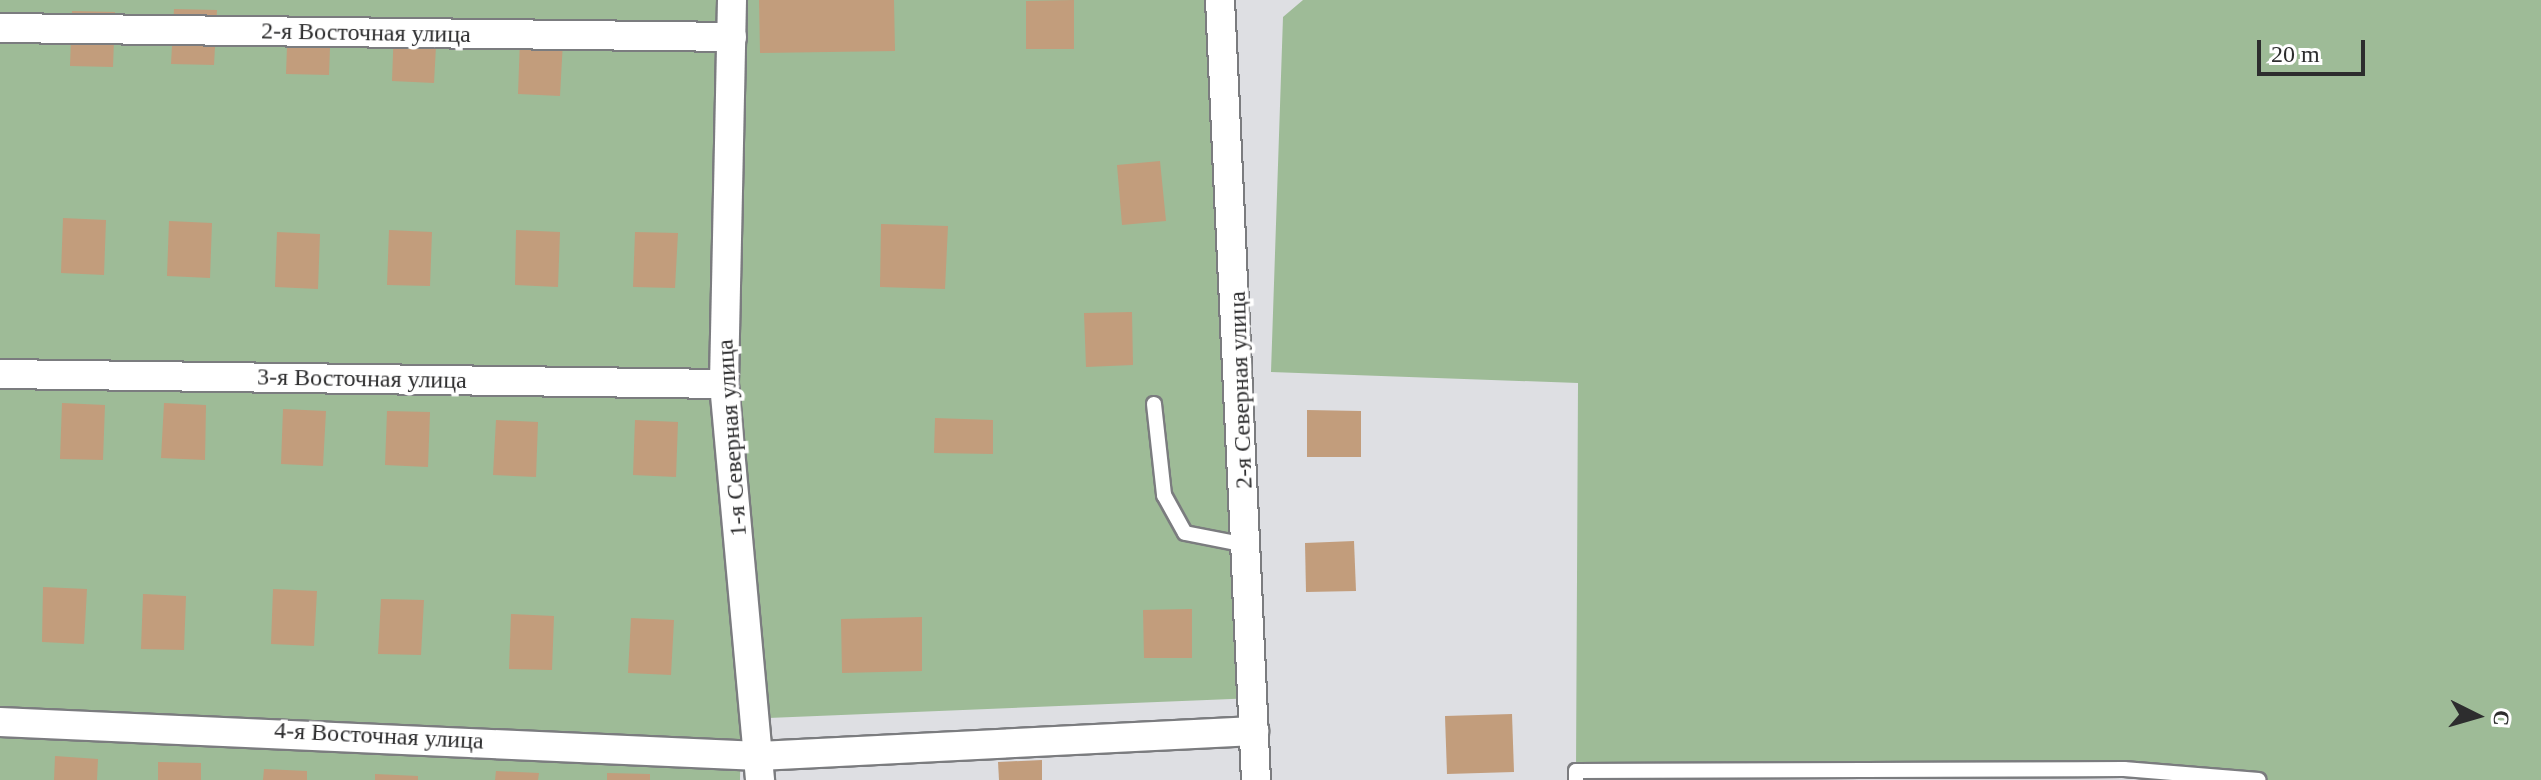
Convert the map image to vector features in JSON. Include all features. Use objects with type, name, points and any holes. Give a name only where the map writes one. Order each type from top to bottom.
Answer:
[{"type":"street","name":"1-я Северная улица","points":[[732,0],[724,384],[759,768]]},
{"type":"street","name":"2-я Северная улица","points":[[1220,0],[1256,780]]},
{"type":"street","name":"2-я Восточная улица","points":[[0,28],[732,37]]},
{"type":"street","name":"3-я Восточная улица","points":[[0,374],[724,384]]},
{"type":"street","name":"4-я Восточная улица","points":[[0,722],[759,768],[1254,731]]},
{"type":"lane","points":[[1154,404],[1164,495],[1185,533],[1247,545]]},
{"type":"lane","points":[[1576,780],[1576,771],[2109,769],[2259,780]]},
{"type":"green space","points":[[0,0],[1204,0],[1256,698],[741,719],[740,780],[0,780]]},
{"type":"green space","points":[[1303,0],[2541,0],[2541,780],[2259,780],[2124,769],[1576,771],[1578,383],[1271,372],[1283,17]]},
{"type":"building","points":[[759,0],[894,0],[895,51],[760,53]]},
{"type":"building","points":[[1074,0],[1074,49],[1026,49],[1026,1]]},
{"type":"building","points":[[174,9],[217,10],[214,65],[171,64]]},
{"type":"building","points":[[72,11],[115,12],[113,67],[70,66]]},
{"type":"building","points":[[288,19],[331,20],[329,75],[286,74]]},
{"type":"building","points":[[394,27],[437,28],[434,83],[392,81]]},
{"type":"building","points":[[520,39],[563,41],[560,96],[518,94]]},
{"type":"building","points":[[1160,161],[1166,221],[1122,225],[1117,165]]},
{"type":"building","points":[[63,218],[106,220],[104,275],[61,273]]},
{"type":"building","points":[[169,221],[212,223],[210,278],[167,276]]},
{"type":"building","points":[[881,224],[948,226],[945,289],[880,287]]},
{"type":"building","points":[[389,230],[432,232],[430,286],[387,285]]},
{"type":"building","points":[[516,230],[560,232],[558,287],[515,285]]},
{"type":"building","points":[[277,232],[320,234],[318,289],[275,287]]},
{"type":"building","points":[[635,232],[678,233],[675,288],[633,287]]},
{"type":"building","points":[[1132,312],[1133,365],[1086,367],[1084,313]]},
{"type":"building","points":[[62,403],[105,405],[103,460],[60,459]]},
{"type":"building","points":[[164,403],[206,405],[205,460],[161,458]]},
{"type":"building","points":[[283,409],[326,411],[323,466],[281,464]]},
{"type":"building","points":[[1307,410],[1361,411],[1361,457],[1307,457]]},
{"type":"building","points":[[387,411],[430,412],[428,467],[385,465]]},
{"type":"building","points":[[935,418],[993,420],[993,454],[934,453]]},
{"type":"building","points":[[496,420],[538,422],[536,477],[493,475]]},
{"type":"building","points":[[635,420],[678,422],[676,477],[633,475]]},
{"type":"building","points":[[1354,541],[1356,591],[1306,592],[1305,543]]},
{"type":"building","points":[[43,587],[87,589],[84,644],[42,642]]},
{"type":"building","points":[[273,589],[317,591],[314,646],[271,644]]},
{"type":"building","points":[[143,594],[186,596],[184,650],[141,649]]},
{"type":"building","points":[[381,599],[424,600],[421,655],[378,654]]},
{"type":"building","points":[[1192,609],[1192,658],[1144,658],[1143,610]]},
{"type":"building","points":[[511,614],[554,616],[552,670],[509,669]]},
{"type":"building","points":[[922,617],[922,671],[842,673],[841,619]]},
{"type":"building","points":[[631,618],[674,620],[671,675],[628,673]]},
{"type":"building","points":[[1512,714],[1514,772],[1447,774],[1445,716]]},
{"type":"building","points":[[55,756],[98,759],[97,780],[54,780]]},
{"type":"building","points":[[1042,760],[1042,780],[999,780],[998,762]]},
{"type":"building","points":[[158,762],[201,763],[201,780],[158,780]]},
{"type":"building","points":[[264,769],[307,771],[307,780],[263,780]]},
{"type":"building","points":[[496,771],[539,773],[538,780],[495,780]]},
{"type":"building","points":[[607,773],[650,774],[650,780],[607,780]]},
{"type":"building","points":[[375,774],[418,776],[418,780],[375,780]]}]
